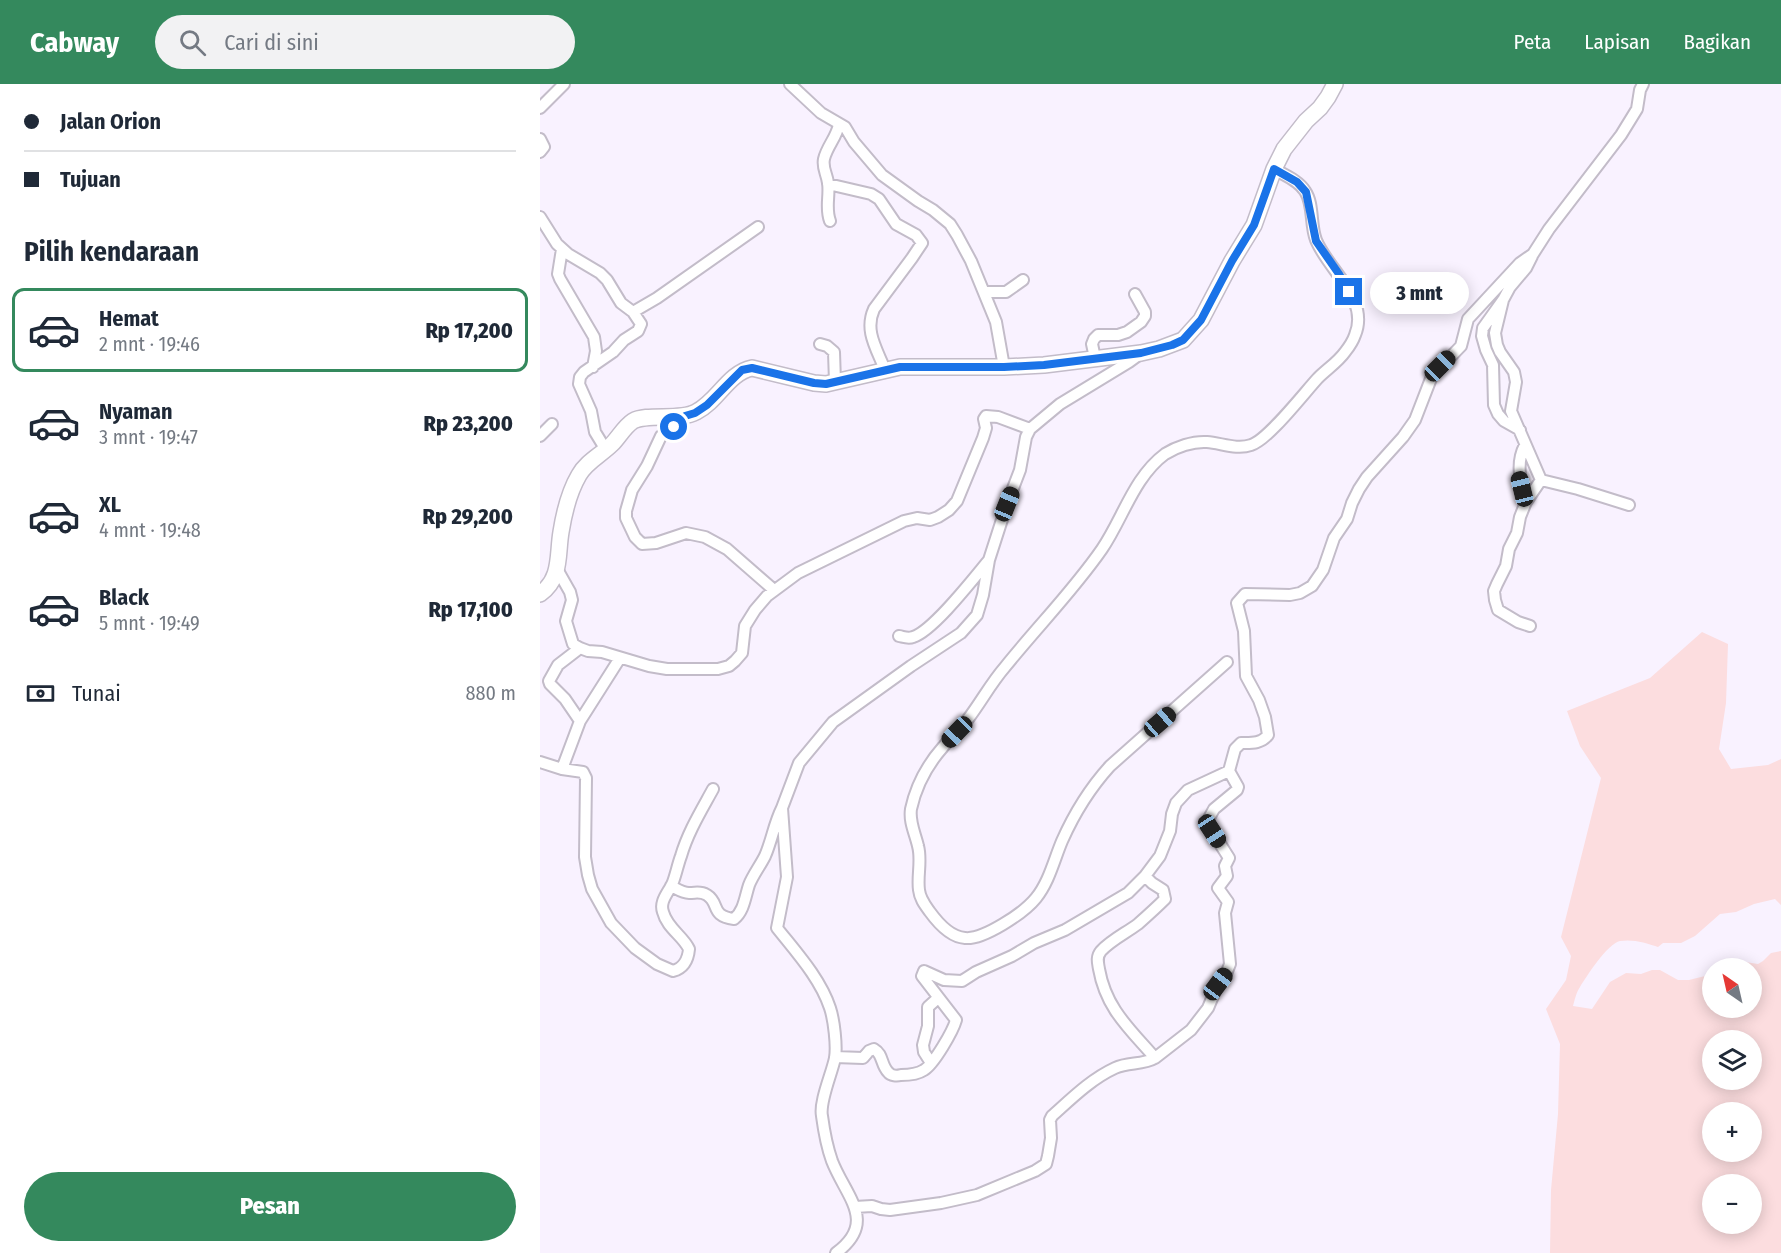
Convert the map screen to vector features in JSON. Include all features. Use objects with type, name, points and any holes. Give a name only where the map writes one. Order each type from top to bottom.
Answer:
[{"type":"highway","points":[[540,594],[553,580],[557,570],[563,517],[571,492],[586,466],[606,450],[634,420],[685,416],[695,413],[707,405],[742,370],[752,368],[826,384],[885,370],[915,367],[1044,365],[1141,353],[1183,340],[1201,320],[1254,225],[1274,169],[1284,149],[1324,103],[1335,84]]},
{"type":"street","points":[[540,108],[564,84]]},
{"type":"street","points":[[790,84],[821,113],[845,127],[854,142],[882,175],[950,224],[971,261],[996,322],[1004,367]]},
{"type":"street","points":[[1520,429],[1504,422],[1494,405],[1493,365],[1482,336],[1483,328],[1510,287],[1526,268],[1549,229],[1604,158],[1638,109],[1643,84]]},
{"type":"street","points":[[830,221],[827,212],[828,184],[823,166],[824,157],[838,133],[839,124]]},
{"type":"street","points":[[540,139],[544,147],[540,152]]},
{"type":"street","points":[[1227,662],[1095,782],[1062,841],[1044,885],[1035,899],[1017,916],[974,937],[964,938],[954,935],[937,923],[921,900],[919,849],[910,811],[920,782],[941,748],[968,720],[1007,664],[1084,574],[1104,546],[1142,478],[1157,461],[1168,452],[1182,446],[1205,441],[1223,445],[1252,445],[1267,434],[1319,377],[1344,354],[1355,338],[1359,324],[1359,311],[1339,274],[1316,241],[1306,192],[1297,182],[1274,169]]},
{"type":"street","points":[[828,184],[872,194],[879,199],[896,224],[916,235],[922,243],[874,309],[870,318],[871,337],[885,370]]},
{"type":"street","points":[[540,217],[550,235],[562,249],[600,273],[621,303],[633,312],[641,324],[638,331],[580,376],[579,384],[591,411],[595,432],[606,450]]},
{"type":"street","points":[[633,312],[657,298],[758,227]]},
{"type":"street","points":[[562,249],[558,274],[594,337],[596,351],[593,367]]},
{"type":"street","points":[[855,1207],[872,1206],[890,1210],[941,1203],[977,1195],[1035,1171],[1046,1164],[1052,1116],[1085,1087],[1115,1068],[1155,1058],[1191,1030],[1208,1008],[1230,964],[1226,913],[1228,902],[1218,888],[1227,876],[1225,866],[1230,858],[1212,831],[1208,820],[1215,809],[1237,790],[1238,787],[1229,771],[1235,749],[1241,743],[1255,743],[1268,735],[1259,700],[1246,675],[1244,631],[1238,603],[1245,594],[1290,595],[1300,593],[1312,586],[1323,570],[1334,538],[1347,519],[1359,489],[1415,420],[1432,376],[1461,346],[1468,319],[1520,263],[1533,254]]},
{"type":"street","points":[[984,292],[1006,292],[1023,280]]},
{"type":"street","points":[[1095,358],[1092,344],[1098,335],[1118,335],[1128,332],[1141,322],[1145,312],[1135,294]]},
{"type":"street","points":[[1503,300],[1495,333],[1500,352],[1514,372],[1516,382],[1511,411],[1541,480]]},
{"type":"street","points":[[820,344],[834,352],[835,382]]},
{"type":"street","points":[[671,886],[687,893],[699,891],[706,894],[712,898],[718,914],[726,918],[734,919],[739,914],[749,886],[764,859],[772,838],[774,823],[783,808],[799,763],[833,722],[961,633],[977,615],[989,560],[1020,470],[1026,436],[1030,429],[1060,404],[1141,353]]},
{"type":"street","points":[[1489,357],[1510,366]]},
{"type":"street","points":[[685,416],[676,426],[661,436],[647,466],[632,490],[626,511],[631,530],[642,544],[656,543],[686,533],[705,537],[728,549],[774,590]]},
{"type":"street","points":[[557,570],[570,592],[572,600],[567,621],[573,644],[580,648],[667,669],[718,669],[729,666],[742,653],[745,626],[755,610],[774,590],[798,573],[904,522],[917,518],[930,520],[949,510],[957,501],[972,466],[986,428],[984,419],[986,416],[998,417],[1030,429]]},
{"type":"street","points":[[540,436],[552,423]]},
{"type":"street","points":[[1525,445],[1518,466],[1526,502]]},
{"type":"street","points":[[1530,626],[1498,610],[1494,591],[1506,566],[1509,549],[1517,533],[1526,502],[1541,480]]},
{"type":"street","points":[[1541,480],[1629,505]]},
{"type":"street","points":[[899,636],[913,637],[931,625],[989,560]]},
{"type":"street","points":[[580,648],[558,665],[549,681],[580,721]]},
{"type":"street","points":[[562,769],[580,721],[620,658]]},
{"type":"street","points":[[540,762],[562,769],[583,772],[586,778],[585,857],[588,875],[600,904],[611,923],[634,948],[657,964],[674,971],[686,962],[689,949],[673,931],[662,911],[663,902],[691,830],[713,789]]},
{"type":"street","points":[[835,1057],[863,1058],[874,1049],[879,1052],[887,1072],[897,1076],[924,1070],[940,1051],[956,1020],[922,976],[924,971],[944,980],[962,981],[1034,943],[1065,930],[1128,893],[1160,856],[1170,831],[1176,803],[1188,790],[1229,771]]},
{"type":"street","points":[[783,808],[787,877],[777,927],[797,952],[825,996],[833,1019],[835,1057],[821,1113],[832,1161],[855,1207],[857,1223],[854,1234],[846,1246],[836,1253]]},
{"type":"street","points":[[1145,876],[1163,890],[1165,898],[1139,923],[1113,940],[1100,952],[1097,959],[1102,986],[1114,1010],[1155,1058]]},
{"type":"street","points":[[931,1063],[923,1046],[928,1026],[928,1007],[938,998]]},
{"type":"shaded area","points":[[1702,632],[1728,644],[1726,703],[1719,749],[1731,769],[1768,765],[1781,759],[1781,905],[1775,899],[1754,904],[1736,912],[1720,914],[1695,936],[1681,943],[1663,943],[1658,947],[1635,941],[1615,943],[1587,976],[1573,1006],[1592,1009],[1610,982],[1626,973],[1641,974],[1660,970],[1678,980],[1702,977],[1702,1018],[1762,1018],[1762,962],[1771,953],[1781,951],[1781,1253],[1550,1253],[1551,1190],[1558,1114],[1560,1044],[1546,1009],[1566,980],[1571,956],[1561,937],[1601,778],[1580,746],[1567,711],[1650,678]]},
{"type":"route","points":[[674,427],[685,416],[707,405],[742,370],[752,368],[826,384],[900,367],[1044,365],[1141,353],[1172,345],[1183,340],[1201,320],[1254,225],[1274,169],[1297,182],[1306,192],[1316,241],[1349,292]]}]
